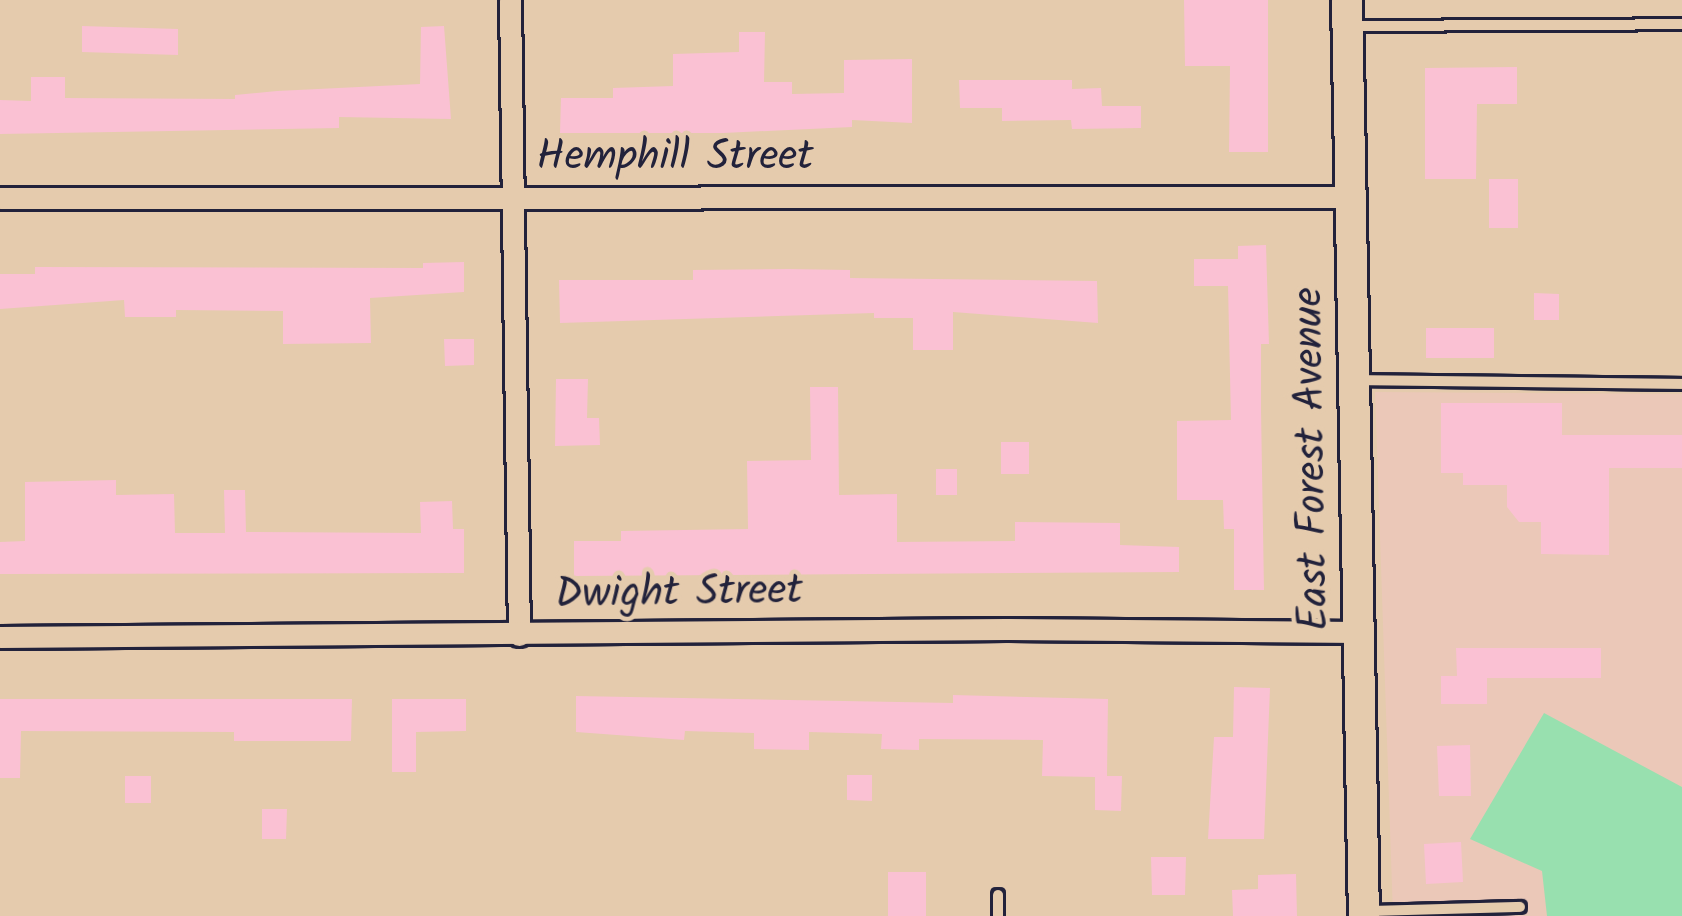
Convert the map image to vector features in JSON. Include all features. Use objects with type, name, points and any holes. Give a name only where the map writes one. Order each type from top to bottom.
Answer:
[{"type":"main road","name":"East Forest Avenue","points":[[1348,13],[1364,914]]},
{"type":"street","points":[[510,0],[520,635]]},
{"type":"street","name":"Hemphill Street","points":[[0,198],[1350,197]]},
{"type":"street","name":"Dwight Street","points":[[0,637],[1006,628],[1358,632]]},
{"type":"lane","points":[[1348,13],[1682,25]]},
{"type":"lane","points":[[1355,380],[1682,384]]},
{"type":"lane","points":[[998,896],[998,916]]},
{"type":"lane","points":[[1364,914],[1520,907]]},
{"type":"shaded area","points":[[1375,392],[1682,394],[1682,916],[1393,916]]},
{"type":"green space","points":[[1544,713],[1682,787],[1682,916],[1547,916],[1542,871],[1470,839]]},
{"type":"building","points":[[1184,0],[1268,0],[1268,152],[1229,152],[1230,66],[1185,66]]},
{"type":"building","points":[[82,26],[178,29],[178,55],[82,52]]},
{"type":"building","points":[[444,26],[451,119],[339,117],[339,128],[0,134],[0,100],[31,101],[31,77],[65,77],[65,98],[235,99],[235,95],[277,91],[420,84],[421,27]]},
{"type":"building","points":[[739,32],[765,32],[764,82],[792,82],[792,94],[844,93],[844,60],[912,59],[912,123],[852,120],[852,127],[723,133],[560,133],[561,98],[613,98],[613,88],[673,86],[673,54],[739,52]]},
{"type":"building","points":[[1517,67],[1517,104],[1477,104],[1476,179],[1425,179],[1425,68]]},
{"type":"building","points":[[959,80],[1072,80],[1072,89],[1101,88],[1102,106],[1141,106],[1141,128],[1072,129],[1071,120],[1002,121],[1002,108],[960,108]]},
{"type":"building","points":[[1489,179],[1518,179],[1518,228],[1489,228]]},
{"type":"building","points":[[1266,245],[1269,344],[1261,344],[1264,590],[1234,590],[1234,529],[1224,529],[1223,500],[1177,500],[1177,421],[1231,420],[1228,286],[1194,286],[1194,259],[1238,259],[1238,246]]},
{"type":"building","points":[[464,262],[464,292],[370,298],[371,343],[283,344],[283,311],[176,310],[176,317],[125,317],[124,300],[0,309],[0,274],[35,274],[35,267],[423,268],[423,263]]},
{"type":"building","points":[[693,270],[850,270],[850,278],[1097,281],[1098,323],[953,312],[953,350],[913,350],[913,318],[874,318],[874,313],[560,323],[559,280],[693,280]]},
{"type":"building","points":[[1534,293],[1559,294],[1559,320],[1534,320]]},
{"type":"building","points":[[1426,328],[1494,328],[1494,358],[1426,358]]},
{"type":"building","points":[[444,339],[474,339],[474,365],[445,366]]},
{"type":"building","points":[[556,379],[588,379],[587,418],[599,418],[600,445],[555,446]]},
{"type":"building","points":[[810,387],[838,387],[839,495],[897,494],[897,542],[1015,541],[1015,522],[1120,523],[1120,545],[1179,547],[1179,572],[574,576],[574,541],[621,541],[621,531],[748,529],[747,461],[811,460]]},
{"type":"building","points":[[1441,403],[1562,403],[1562,435],[1682,435],[1682,468],[1609,468],[1609,555],[1541,554],[1541,522],[1519,522],[1507,507],[1507,485],[1463,485],[1463,473],[1441,473]]},
{"type":"building","points":[[1001,442],[1029,442],[1029,474],[1001,474]]},
{"type":"building","points":[[936,469],[957,469],[957,495],[936,495]]},
{"type":"building","points":[[116,480],[116,495],[174,494],[175,533],[225,533],[224,490],[245,490],[246,532],[421,533],[420,502],[452,501],[453,529],[464,529],[464,573],[0,574],[0,542],[25,541],[25,482]]},
{"type":"building","points":[[1456,648],[1601,648],[1601,678],[1487,678],[1487,704],[1441,704],[1441,676],[1457,676]]},
{"type":"building","points":[[1234,687],[1270,688],[1264,839],[1208,839],[1214,737],[1233,737]]},
{"type":"building","points":[[953,695],[1108,699],[1107,776],[1122,776],[1121,811],[1095,810],[1095,777],[1042,776],[1043,740],[919,739],[919,750],[881,749],[882,734],[809,732],[809,750],[754,749],[754,733],[685,731],[684,740],[576,732],[576,696],[953,703]]},
{"type":"building","points":[[0,699],[352,699],[351,741],[234,741],[234,732],[21,731],[20,778],[0,778]]},
{"type":"building","points":[[392,699],[466,699],[466,731],[416,732],[416,772],[392,772]]},
{"type":"building","points":[[1470,745],[1471,796],[1439,796],[1437,746]]},
{"type":"building","points":[[847,775],[872,775],[872,801],[847,800]]},
{"type":"building","points":[[125,776],[151,776],[151,803],[125,803]]},
{"type":"building","points":[[262,809],[287,809],[286,839],[262,839]]},
{"type":"building","points":[[1461,842],[1463,882],[1426,884],[1424,844]]},
{"type":"building","points":[[1151,857],[1186,857],[1185,895],[1152,895]]},
{"type":"building","points":[[888,872],[926,872],[926,916],[888,916]]},
{"type":"building","points":[[1296,874],[1297,916],[1233,916],[1232,890],[1258,889],[1258,875]]}]
